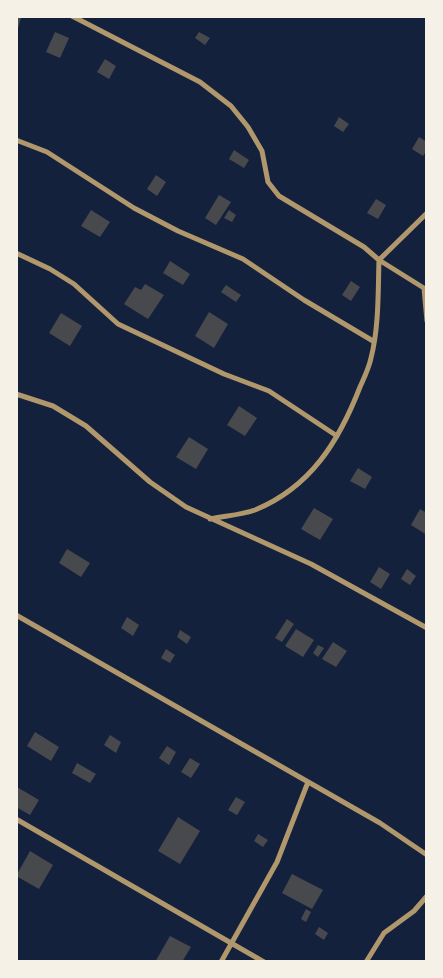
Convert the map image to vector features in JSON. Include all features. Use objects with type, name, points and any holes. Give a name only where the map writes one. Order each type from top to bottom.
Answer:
[{"type":"street","points":[[72,16],[200,82],[231,106],[248,127],[262,151],[268,182],[279,196],[364,247],[379,260],[425,289],[427,321]]},
{"type":"street","points":[[16,140],[48,152],[134,208],[178,231],[243,258],[304,300],[374,341]]},
{"type":"street","points":[[210,519],[254,510],[277,498],[305,479],[329,452],[353,405],[371,358],[374,341],[379,260],[427,213]]},
{"type":"street","points":[[16,253],[50,269],[74,284],[118,324],[224,374],[269,391],[337,436]]},
{"type":"street","points":[[16,394],[53,406],[86,426],[150,482],[186,507],[311,564],[427,628]]},
{"type":"street","points":[[16,614],[380,823],[427,855]]},
{"type":"street","points":[[221,962],[277,862],[308,782]]},
{"type":"street","points":[[16,819],[264,962]]},
{"type":"street","points":[[366,962],[384,933],[414,911],[427,896]]},
{"type":"building","points":[[16,16],[21,18],[17,32],[16,32]]},
{"type":"building","points":[[55,32],[69,38],[60,58],[46,52]]},
{"type":"building","points":[[199,32],[210,38],[205,45],[195,38]]},
{"type":"building","points":[[105,59],[116,66],[109,79],[97,72]]},
{"type":"building","points":[[339,117],[349,124],[343,132],[334,126]]},
{"type":"building","points":[[419,137],[427,142],[427,150],[423,156],[412,149]]},
{"type":"building","points":[[234,150],[249,160],[244,168],[229,159]]},
{"type":"building","points":[[156,175],[166,182],[157,196],[147,189]]},
{"type":"building","points":[[219,195],[231,202],[216,225],[205,218]]},
{"type":"building","points":[[376,199],[386,205],[378,219],[367,213]]},
{"type":"building","points":[[91,210],[110,222],[100,237],[81,226]]},
{"type":"building","points":[[229,210],[236,215],[232,222],[224,218]]},
{"type":"building","points":[[170,261],[190,274],[183,285],[163,273]]},
{"type":"building","points":[[351,281],[360,287],[351,301],[342,295]]},
{"type":"building","points":[[145,284],[164,295],[148,319],[124,304],[135,287],[141,290]]},
{"type":"building","points":[[226,285],[241,295],[236,302],[221,292]]},
{"type":"building","points":[[209,312],[228,324],[214,348],[195,336]]},
{"type":"building","points":[[61,313],[82,326],[70,346],[49,333]]},
{"type":"building","points":[[239,406],[257,418],[245,436],[227,425]]},
{"type":"building","points":[[189,437],[208,449],[196,469],[176,457]]},
{"type":"building","points":[[358,468],[372,477],[365,489],[350,481]]},
{"type":"building","points":[[314,508],[333,519],[320,540],[301,529]]},
{"type":"building","points":[[420,509],[427,513],[427,535],[411,525]]},
{"type":"building","points":[[67,549],[90,563],[81,577],[59,563]]},
{"type":"building","points":[[379,567],[390,574],[381,589],[370,582]]},
{"type":"building","points":[[407,569],[416,576],[410,585],[401,579]]},
{"type":"building","points":[[127,617],[139,625],[133,636],[121,628]]},
{"type":"building","points":[[287,619],[294,624],[282,642],[275,638]]},
{"type":"building","points":[[296,629],[314,640],[303,657],[285,646]]},
{"type":"building","points":[[180,630],[191,637],[187,644],[177,637]]},
{"type":"building","points":[[333,642],[347,651],[336,667],[322,659]]},
{"type":"building","points":[[318,645],[324,648],[318,657],[313,653]]},
{"type":"building","points":[[166,649],[175,655],[170,663],[161,658]]},
{"type":"building","points":[[35,732],[59,747],[51,761],[27,746]]},
{"type":"building","points":[[110,735],[121,742],[116,753],[104,745]]},
{"type":"building","points":[[167,746],[176,752],[169,765],[159,758]]},
{"type":"building","points":[[190,758],[200,764],[191,778],[181,772]]},
{"type":"building","points":[[77,763],[96,774],[90,783],[72,773]]},
{"type":"building","points":[[17,787],[39,800],[30,815],[16,807]]},
{"type":"building","points":[[236,797],[245,802],[237,815],[228,810]]},
{"type":"building","points":[[178,817],[200,831],[180,864],[158,851]]},
{"type":"building","points":[[258,834],[268,840],[263,847],[254,841]]},
{"type":"building","points":[[30,851],[53,865],[39,889],[16,876]]},
{"type":"building","points":[[292,874],[323,890],[312,909],[282,893]]},
{"type":"building","points":[[306,909],[311,912],[306,922],[301,919]]},
{"type":"building","points":[[319,927],[328,933],[324,940],[315,934]]},
{"type":"building","points":[[170,936],[191,947],[182,962],[155,962]]}]
